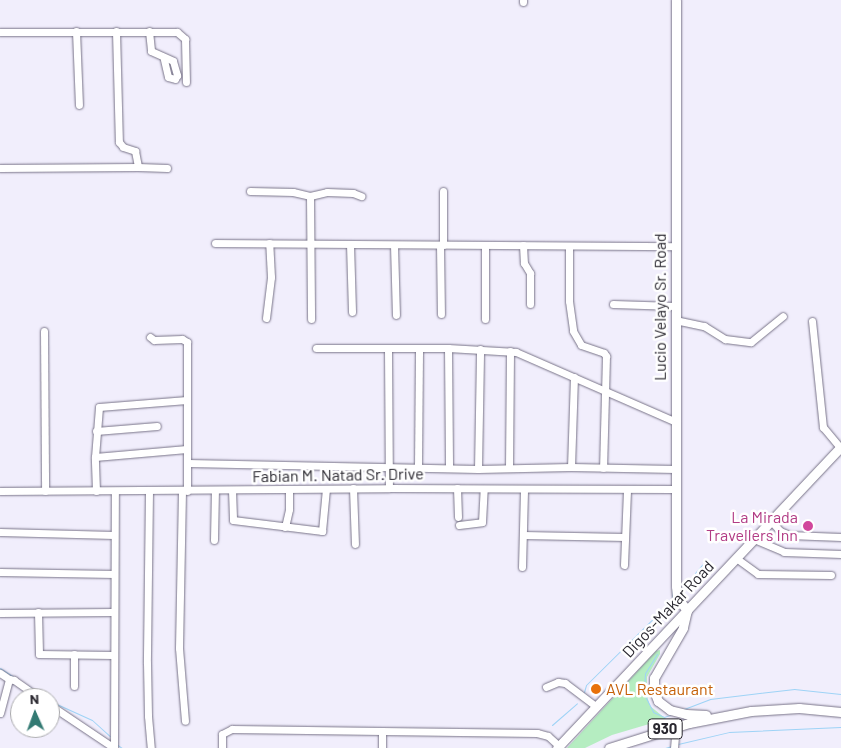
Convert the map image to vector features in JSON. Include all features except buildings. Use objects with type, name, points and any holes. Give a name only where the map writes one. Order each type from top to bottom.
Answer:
[{"type":"main road","name":"Lucio Velayo Sr. Road","points":[[676,0],[676,592],[680,602],[687,610]]},
{"type":"main road","name":"Digos-Makar Road","points":[[558,747],[841,447]]},
{"type":"main road","name":"930","points":[[687,610],[683,628],[654,678],[654,691],[658,701],[670,710],[686,714],[723,716]]},
{"type":"main road","name":"930","points":[[608,748],[676,726],[723,716],[777,709],[841,712]]},
{"type":"street","points":[[76,31],[79,105]]},
{"type":"street","points":[[116,31],[119,142],[123,147],[135,151],[138,167]]},
{"type":"street","points":[[149,31],[150,51],[164,59]]},
{"type":"street","points":[[0,32],[177,32],[183,35],[185,43],[186,82]]},
{"type":"street","points":[[0,168],[167,168]]},
{"type":"street","points":[[250,191],[293,192],[310,196],[326,192],[353,193],[361,196]]},
{"type":"street","points":[[440,314],[443,191]]},
{"type":"street","points":[[310,196],[310,318]]},
{"type":"street","points":[[215,243],[675,246]]},
{"type":"street","points":[[266,318],[271,277],[269,243]]},
{"type":"street","points":[[350,244],[352,312]]},
{"type":"street","points":[[394,245],[396,315]]},
{"type":"street","points":[[485,245],[485,319]]},
{"type":"street","points":[[523,245],[524,263],[530,273],[530,304]]},
{"type":"street","points":[[569,246],[569,301],[573,331],[581,345],[606,354],[603,468]]},
{"type":"street","points":[[613,304],[675,306]]},
{"type":"street","points":[[675,320],[704,326],[725,339],[752,342],[783,316]]},
{"type":"street","points":[[812,321],[822,427],[841,447]]},
{"type":"street","points":[[44,331],[45,491]]},
{"type":"street","points":[[150,338],[154,340],[182,339],[187,342],[188,463],[185,491],[180,648],[185,721]]},
{"type":"street","points":[[316,348],[419,350],[448,348],[510,351],[676,422]]},
{"type":"street","points":[[448,348],[449,467]]},
{"type":"street","points":[[478,469],[480,349]]},
{"type":"street","points":[[388,350],[389,488]]},
{"type":"street","points":[[418,467],[419,350]]},
{"type":"street","points":[[509,468],[510,351]]},
{"type":"street","points":[[571,467],[574,377]]},
{"type":"street","points":[[96,491],[94,457],[99,407],[187,400]]},
{"type":"street","points":[[96,431],[157,426]]},
{"type":"street","points":[[94,457],[188,449]]},
{"type":"street","points":[[188,463],[389,468],[571,467],[676,469]]},
{"type":"street","points":[[353,488],[355,544]]},
{"type":"street","name":"Fabian M. Natad Sr. Drive","points":[[0,491],[185,491],[353,488],[675,489]]},
{"type":"street","points":[[458,488],[458,521],[482,522],[484,489]]},
{"type":"street","points":[[285,526],[290,509],[289,489]]},
{"type":"street","points":[[232,490],[233,520],[323,530],[326,489]]},
{"type":"street","points":[[522,567],[524,489]]},
{"type":"street","points":[[624,564],[626,489]]},
{"type":"street","points":[[214,540],[215,490]]},
{"type":"street","points":[[114,748],[115,491]]},
{"type":"street","points":[[149,491],[147,663],[151,748]]},
{"type":"street","points":[[771,521],[780,531],[789,535],[841,537]]},
{"type":"street","points":[[0,532],[114,535]]},
{"type":"street","points":[[523,535],[625,537]]},
{"type":"street","points":[[754,539],[784,552],[841,554]]},
{"type":"street","points":[[736,558],[758,574],[831,575]]},
{"type":"street","points":[[0,572],[114,574]]},
{"type":"street","points":[[38,612],[38,653],[113,655]]},
{"type":"street","points":[[0,613],[114,612]]},
{"type":"street","points":[[74,654],[74,686]]},
{"type":"street","points":[[0,673],[26,688]]},
{"type":"street","points":[[0,713],[9,679]]},
{"type":"street","points":[[546,687],[558,682],[565,683],[596,706]]},
{"type":"street","points":[[60,712],[114,748]]},
{"type":"street","points":[[674,746],[676,726]]},
{"type":"street","points":[[222,748],[222,734],[232,729],[537,734],[548,736],[558,747]]},
{"type":"street","points":[[382,730],[382,748]]},
{"type":"green space","points":[[660,650],[660,654],[647,677],[647,696],[650,706],[666,719],[612,735],[585,748],[567,748],[656,651]]},
{"type":"waterway","points":[[695,573],[702,565]]},
{"type":"waterway","points":[[681,590],[690,580]]},
{"type":"waterway","points":[[584,692],[586,685],[672,600],[672,589]]},
{"type":"waterway","points":[[667,605],[667,615]]},
{"type":"waterway","points":[[657,654],[645,673],[644,694],[653,712],[664,717],[670,715]]},
{"type":"waterway","points":[[0,668],[14,677]]},
{"type":"waterway","points":[[684,709],[710,699],[794,689],[841,694]]},
{"type":"waterway","points":[[552,725],[577,703]]},
{"type":"waterway","points":[[60,706],[92,720],[110,736]]},
{"type":"waterway","points":[[678,744],[729,732],[841,727]]},
{"type":"waterway","points":[[116,744],[122,748]]},
{"type":"waterway","points":[[665,748],[672,746]]},
{"type":"place","name":"La Mirada Travellers Inn","points":[[808,526]]},
{"type":"place","name":"AVL Restaurant","points":[[596,689]]}]
